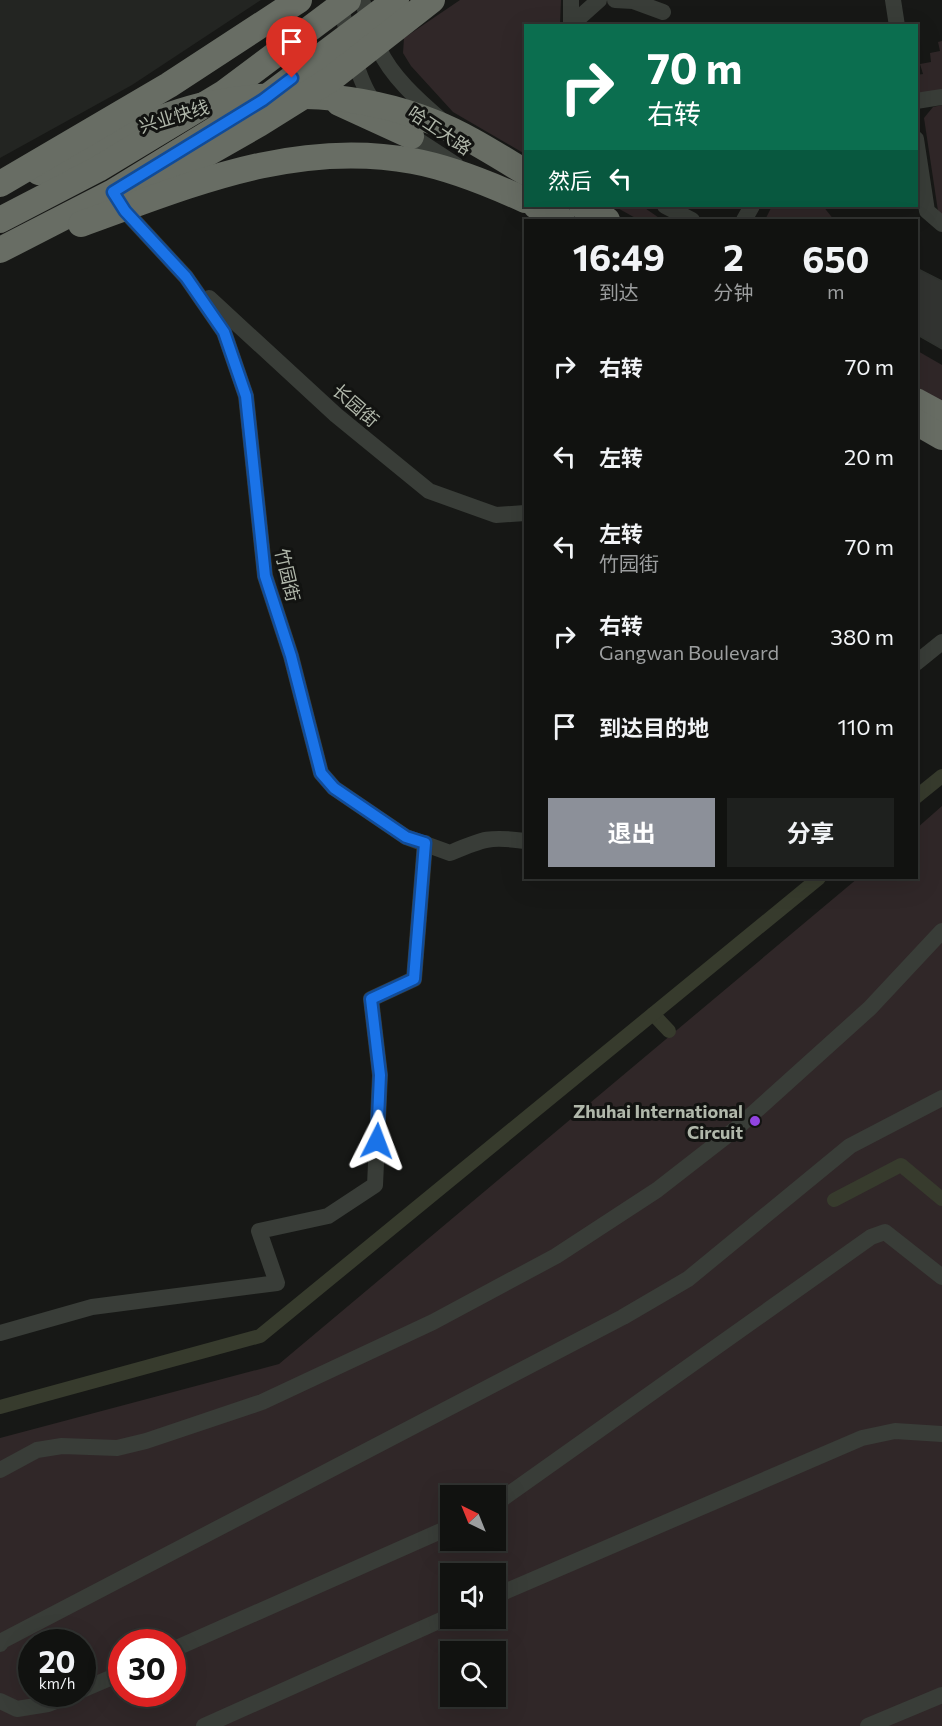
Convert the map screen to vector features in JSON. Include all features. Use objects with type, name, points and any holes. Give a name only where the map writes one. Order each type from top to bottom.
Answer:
[{"type":"highway","points":[[0,184],[170,85],[299,0]]},
{"type":"highway","points":[[0,220],[98,169],[214,99],[314,24],[347,4],[396,0]]},
{"type":"highway","points":[[0,262],[81,224],[249,130],[331,79],[432,0]]},
{"type":"highway","points":[[0,250],[113,192],[256,104],[348,37],[347,4]]},
{"type":"highway","name":"兴业快线","points":[[0,191],[151,121],[202,106],[277,96],[312,95],[349,100],[411,114],[469,138],[524,171]]},
{"type":"highway","points":[[256,104],[319,98],[347,106],[411,136]]},
{"type":"highway","points":[[81,224],[192,184],[255,165],[327,155],[369,156],[413,161],[464,176],[524,200]]},
{"type":"highway","points":[[538,207],[560,219]]},
{"type":"highway","points":[[584,207],[605,219]]},
{"type":"highway","points":[[918,402],[942,416]]},
{"type":"highway","points":[[918,423],[942,437]]},
{"type":"street","points":[[571,0],[571,24]]},
{"type":"street","points":[[572,24],[599,0]]},
{"type":"street","points":[[615,0],[633,1],[665,12]]},
{"type":"street","points":[[893,0],[897,24]]},
{"type":"street","name":"哈工大路","points":[[347,4],[419,101],[444,123],[524,164]]},
{"type":"street","name":"哈工大路","points":[[348,37],[357,67],[373,102],[399,128],[524,205]]},
{"type":"street","points":[[918,101],[942,97]]},
{"type":"street","points":[[918,152],[927,211],[942,224]]},
{"type":"street","name":"竹园街","points":[[113,192],[125,211],[186,277],[224,332],[246,396],[265,576],[291,656],[321,773],[334,788],[406,837],[450,853],[481,840],[497,837],[524,841]]},
{"type":"street","name":"哈工大路","points":[[528,207],[547,219]]},
{"type":"street","points":[[597,207],[619,219]]},
{"type":"street","points":[[667,207],[690,219]]},
{"type":"street","name":"长园街","points":[[186,277],[336,415],[429,491],[496,515],[524,513]]},
{"type":"street","points":[[918,394],[942,408]]},
{"type":"street","points":[[918,433],[942,446]]},
{"type":"street","points":[[918,661],[942,642]]},
{"type":"street","points":[[0,1333],[92,1307],[276,1283],[259,1231],[328,1216],[375,1185],[380,1075],[371,999],[414,979],[425,843]]},
{"type":"street","points":[[0,1470],[37,1450],[62,1446],[117,1448],[146,1441],[262,1402],[433,1322],[556,1256],[657,1190],[738,1127],[870,1008],[942,931]]},
{"type":"street","points":[[0,1644],[623,1317],[688,1279],[850,1146],[942,1098]]},
{"type":"street","points":[[506,1496],[870,1237],[885,1232],[942,1277]]},
{"type":"street","points":[[506,1591],[862,1438],[896,1431],[942,1434]]},
{"type":"street","points":[[186,1644],[440,1531]]},
{"type":"street","points":[[204,1726],[440,1620]]},
{"type":"street","points":[[868,1726],[942,1695]]},
{"type":"street","points":[[0,1701],[17,1709],[29,1707]]},
{"type":"shaded area","points":[[0,0],[261,0],[132,85],[0,158]]},
{"type":"shaded area","points":[[460,0],[561,0],[560,24],[524,24],[524,153],[453,112],[411,66],[403,53],[404,38]]},
{"type":"shaded area","points":[[942,41],[942,92],[918,96],[918,75],[923,74],[920,64],[931,62],[930,53],[940,51],[938,42]]},
{"type":"shaded area","points":[[942,105],[942,215],[938,211],[924,118],[933,107]]},
{"type":"shaded area","points":[[616,207],[643,207],[661,219],[637,219]]},
{"type":"shaded area","points":[[772,207],[824,207],[833,219],[766,219]]},
{"type":"shaded area","points":[[918,351],[942,365],[942,408],[918,393]]},
{"type":"shaded area","name":"Zhuhai International Circuit","points":[[942,806],[942,1726],[0,1726],[0,1438],[279,1364],[857,879],[918,879],[918,827]]},
{"type":"building","points":[[918,269],[942,281],[942,349],[918,335]]},
{"type":"waterway","points":[[918,795],[942,776]]},
{"type":"waterway","points":[[0,1407],[260,1336],[818,879]]},
{"type":"waterway","points":[[653,1014],[669,1031]]},
{"type":"waterway","points":[[834,1200],[901,1165],[942,1199]]},
{"type":"place","name":"Zhuhai International Circuit","points":[[755,1121]]},
{"type":"route","points":[[292,78],[263,100],[113,192],[125,211],[186,277],[224,332],[246,396],[265,576],[291,656],[321,773],[334,788],[406,837],[425,843],[414,979],[371,999],[380,1075],[377,1141]]}]
